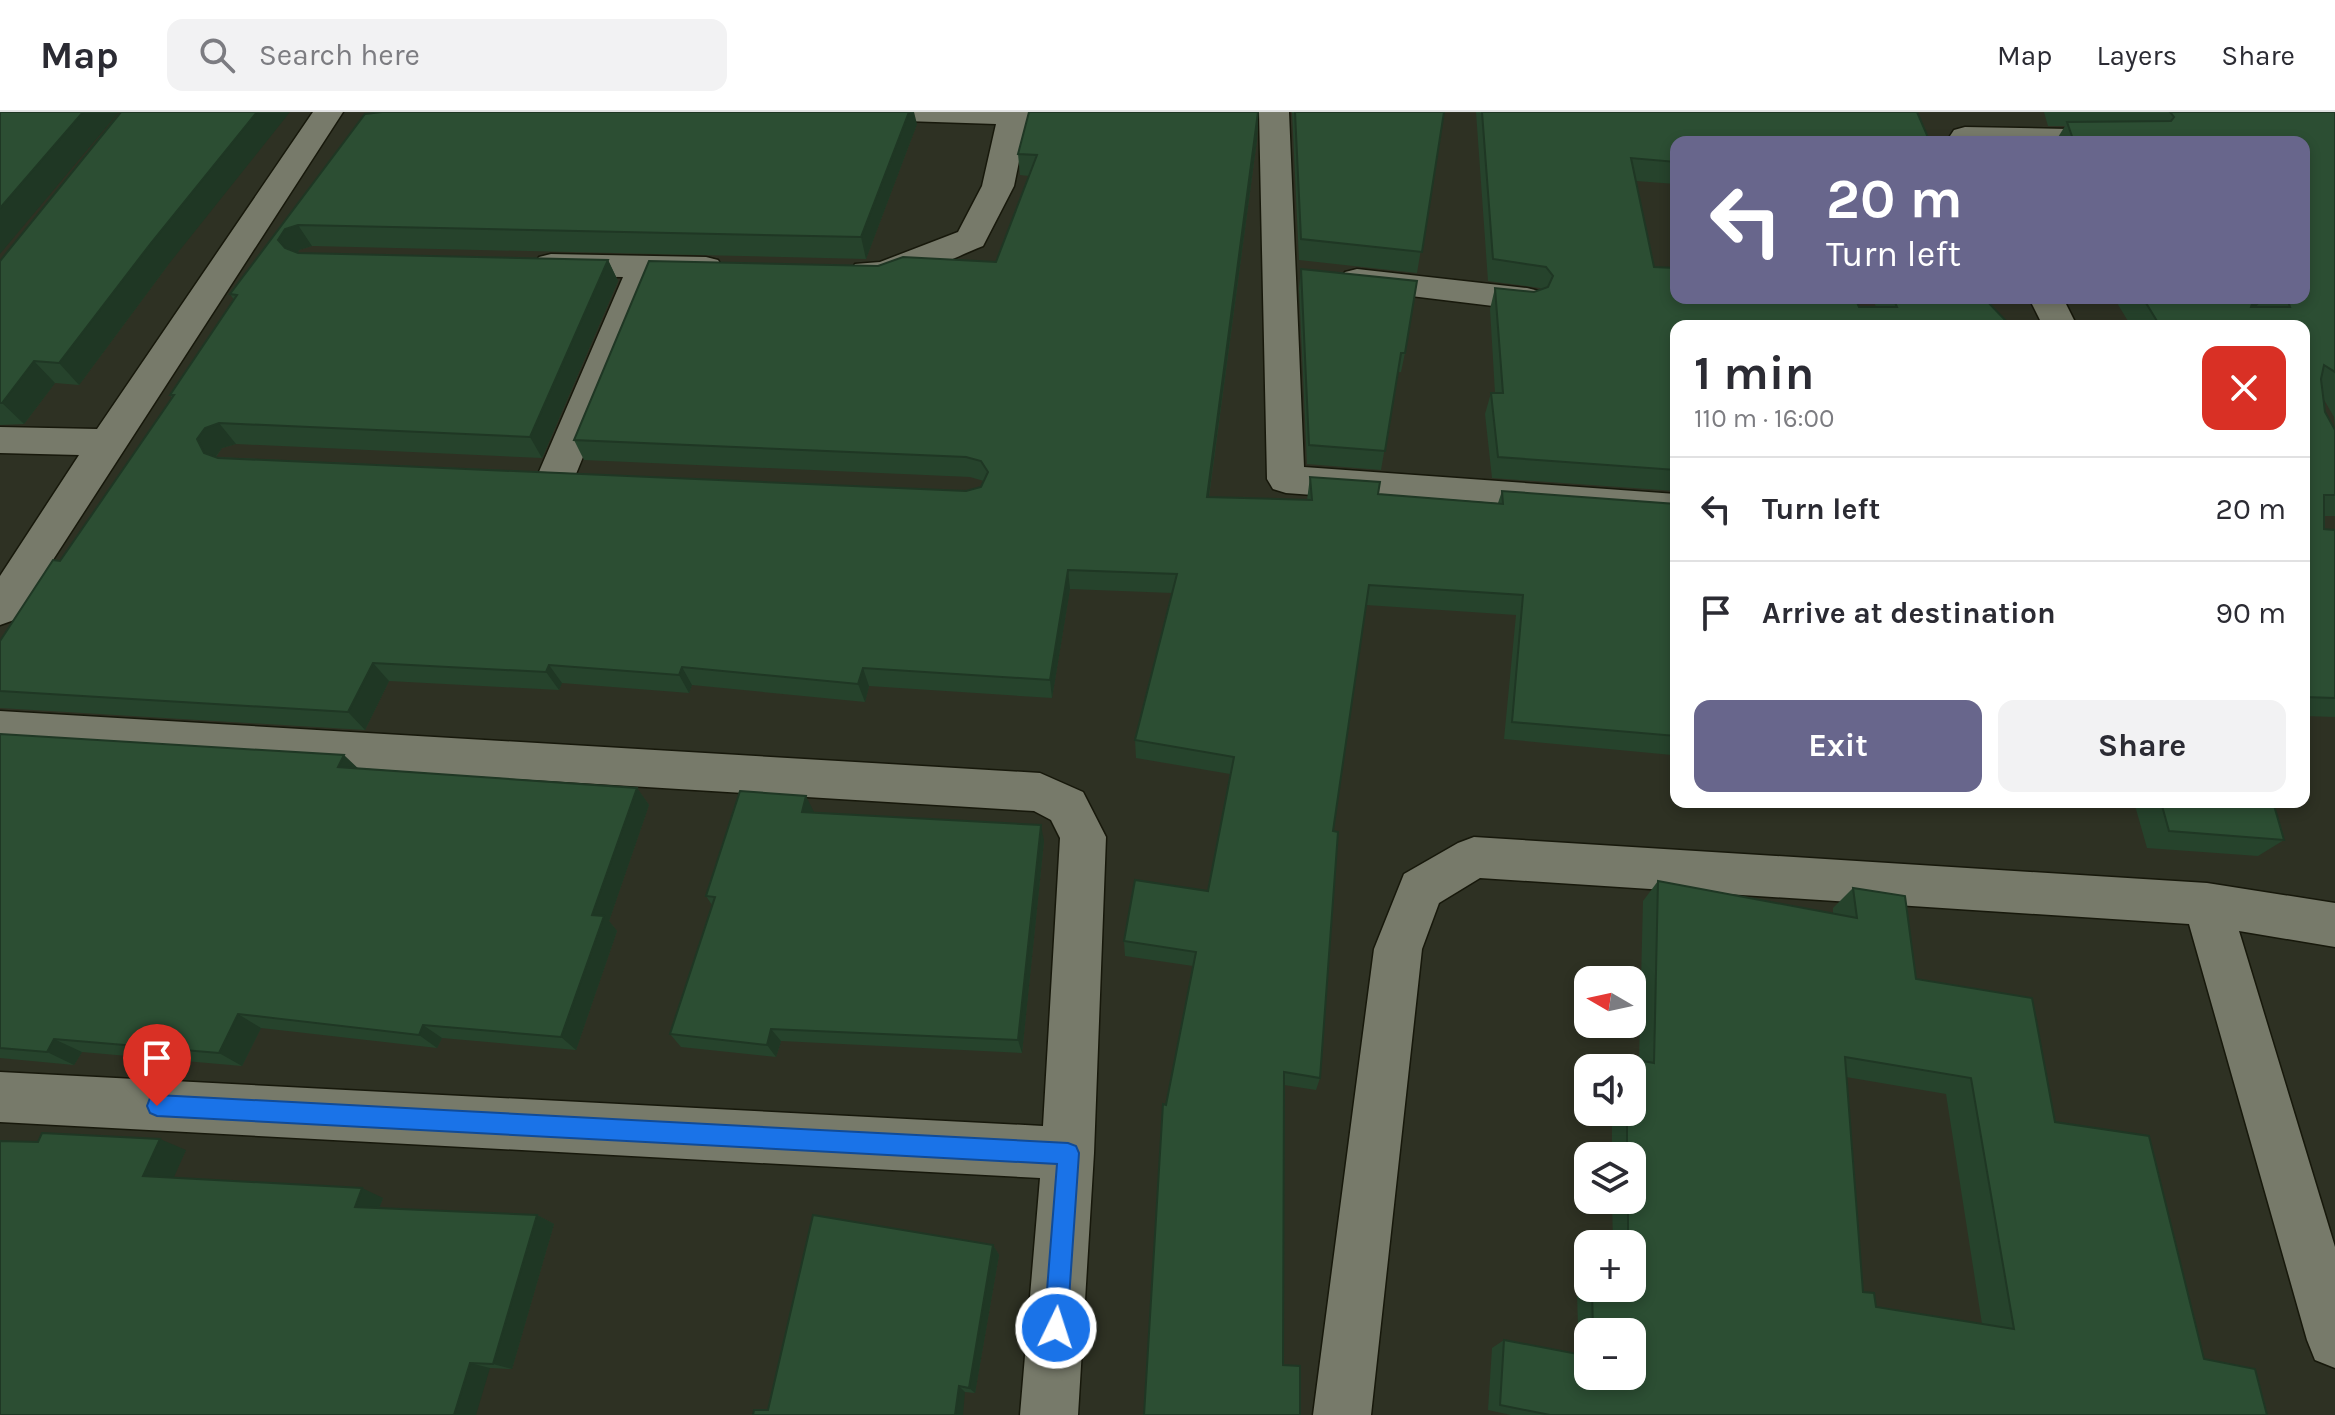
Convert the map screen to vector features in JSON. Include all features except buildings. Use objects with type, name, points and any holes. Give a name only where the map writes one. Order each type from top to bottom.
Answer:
[{"type":"street","points":[[0,609],[328,112]]},
{"type":"street","points":[[835,271],[883,273],[971,239],[998,186],[1014,114],[905,112]]},
{"type":"street","points":[[1274,112],[1305,275],[1286,479],[1670,508]]},
{"type":"street","points":[[1962,130],[2069,136]]},
{"type":"street","points":[[518,264],[740,269]]},
{"type":"street","points":[[558,474],[644,266]]},
{"type":"street","points":[[1305,275],[1527,299]]},
{"type":"street","points":[[0,440],[107,443]]},
{"type":"street","points":[[0,729],[1040,792],[1067,806],[1083,837],[1068,1153],[1049,1415]]},
{"type":"street","points":[[1342,1415],[1398,949],[1421,889],[1474,857],[2207,904],[2335,925]]},
{"type":"street","points":[[2207,904],[2335,1340]]},
{"type":"street","points":[[0,1097],[1068,1153]]},
{"type":"route","points":[[157,1106],[1068,1153],[1056,1328]]}]
